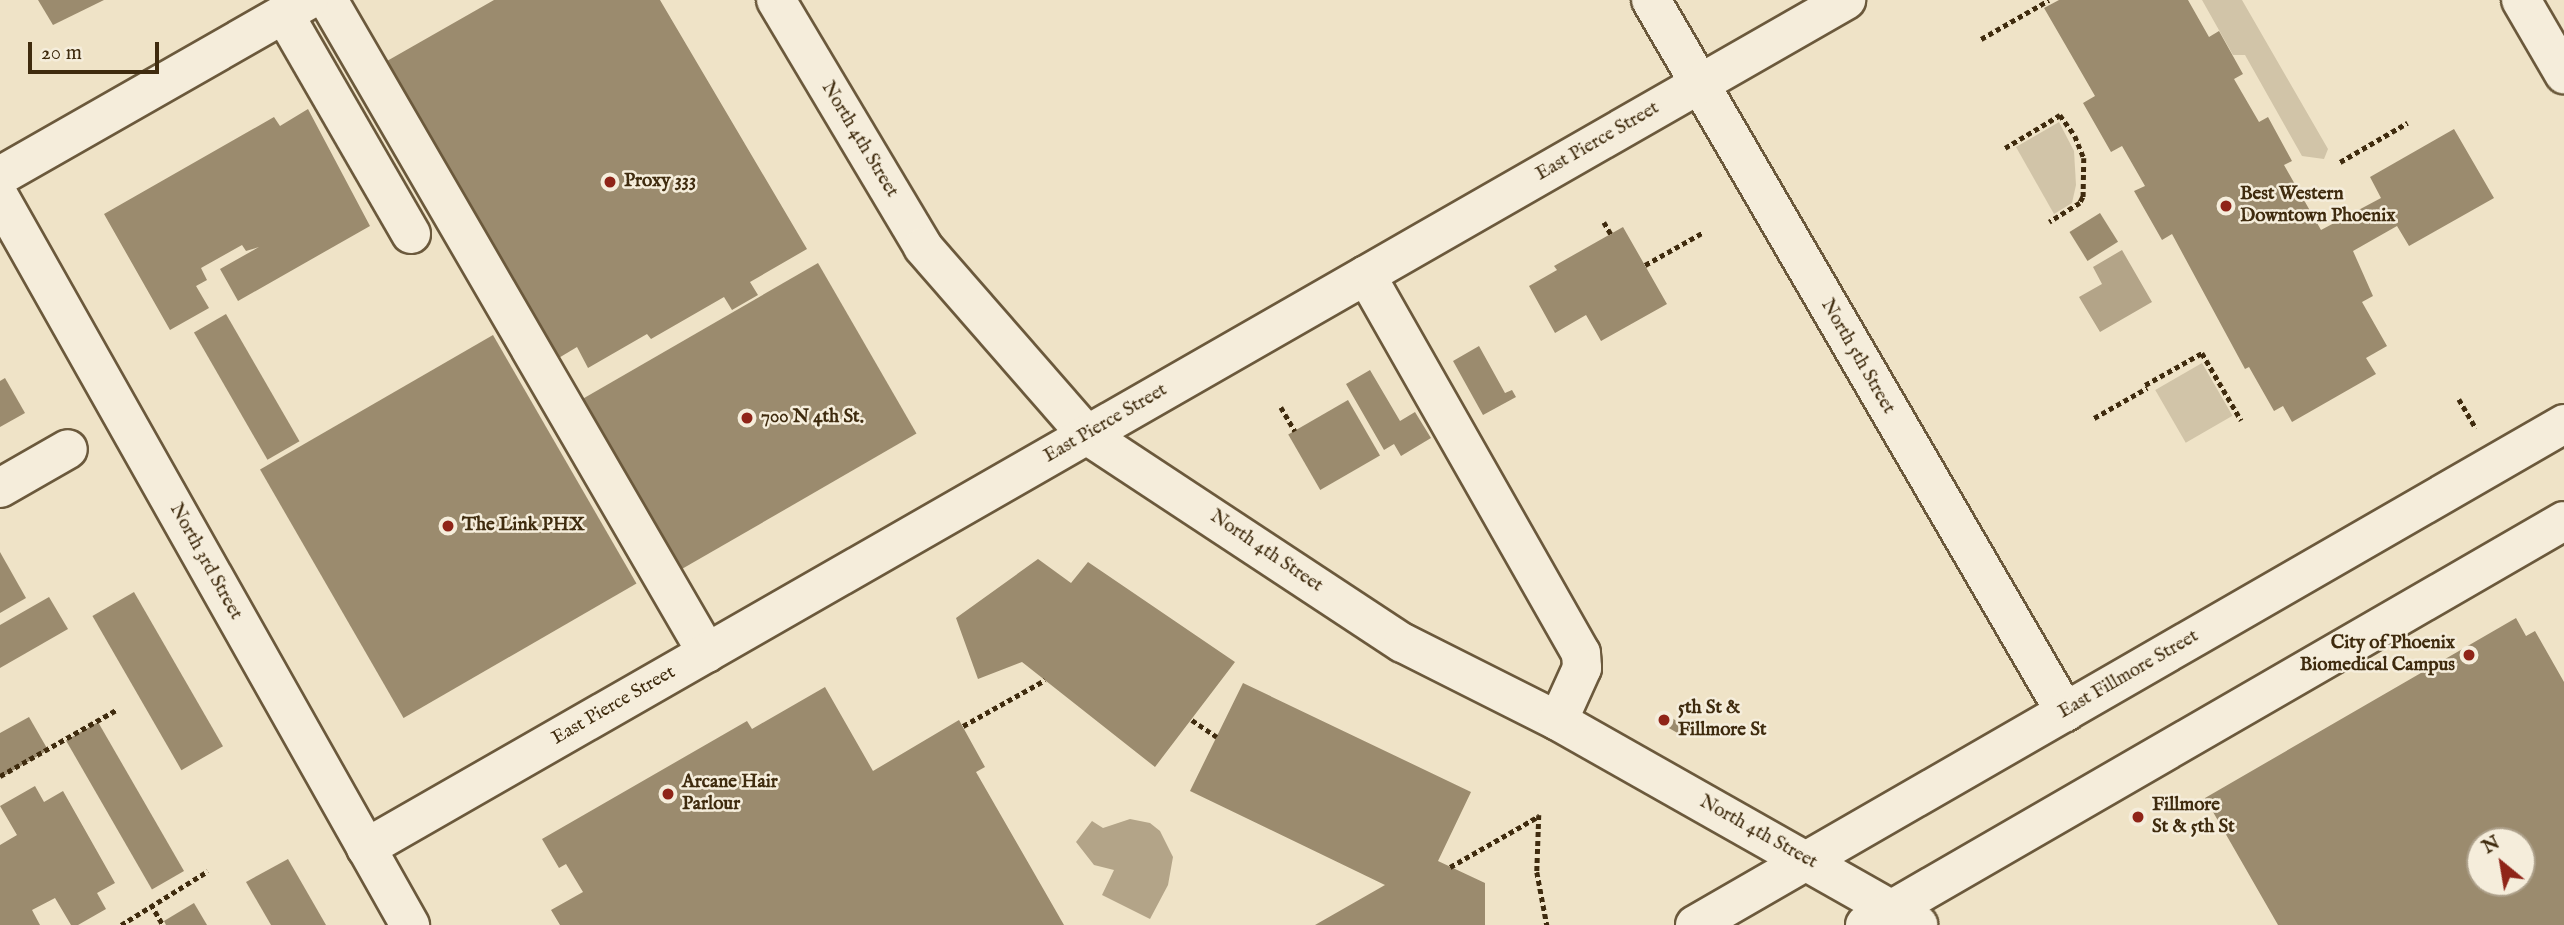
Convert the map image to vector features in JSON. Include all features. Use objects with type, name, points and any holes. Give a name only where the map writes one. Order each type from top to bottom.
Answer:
[{"type":"street","points":[[328,0],[707,653]]},
{"type":"street","name":"North 4th Street","points":[[776,0],[923,247],[1087,435],[1403,643],[1558,721],[1806,860],[1893,920]]},
{"type":"street","name":"North 5th Street","points":[[1651,0],[2065,712]]},
{"type":"street","name":"East Pierce Street","points":[[366,848],[1846,0]]},
{"type":"street","points":[[2521,0],[2564,74]]},
{"type":"street","points":[[0,176],[296,7],[411,234]]},
{"type":"street","name":"North 3rd Street","points":[[0,198],[410,925]]},
{"type":"street","points":[[1366,275],[1581,653],[1582,668],[1558,721]]},
{"type":"street","name":"East Fillmore Street","points":[[1695,925],[2564,424]]},
{"type":"street","points":[[0,488],[68,449]]},
{"type":"street","points":[[1893,920],[2564,521]]},
{"type":"path","points":[[1981,39],[2049,0]]},
{"type":"path","points":[[2005,148],[2060,115],[2075,136],[2084,158],[2083,197],[2080,203],[2049,222]]},
{"type":"path","points":[[2340,162],[2407,124]]},
{"type":"path","points":[[1604,222],[1611,234]]},
{"type":"path","points":[[1645,265],[1702,233]]},
{"type":"path","points":[[2094,418],[2202,353],[2241,420]]},
{"type":"path","points":[[2459,399],[2481,437]]},
{"type":"path","points":[[1281,407],[1295,431]]},
{"type":"path","points":[[962,726],[1045,680]]},
{"type":"path","points":[[0,776],[116,709]]},
{"type":"path","points":[[1192,720],[1217,737]]},
{"type":"path","points":[[1450,867],[1539,815],[1537,872],[1547,925]]},
{"type":"path","points":[[121,925],[208,871]]},
{"type":"path","points":[[151,904],[163,925]]},
{"type":"shaded area","points":[[2202,0],[2242,0],[2328,149],[2324,159],[2302,156],[2245,55],[2233,55]]},
{"type":"shaded area","points":[[2059,122],[2074,151],[2076,185],[2072,203],[2054,214],[2016,147]]},
{"type":"shaded area","points":[[2122,250],[2152,302],[2100,332],[2079,297],[2102,284],[2093,267]]},
{"type":"shaded area","points":[[2202,363],[2232,416],[2186,443],[2155,390]]},
{"type":"shaded area","points":[[1130,819],[1150,823],[1160,831],[1173,857],[1168,885],[1150,919],[1102,895],[1114,870],[1094,865],[1076,842],[1092,821],[1103,828]]},
{"type":"building","points":[[38,0],[104,0],[53,25]]},
{"type":"building","name":"Proxy 333","points":[[494,0],[660,0],[807,249],[750,282],[758,295],[732,310],[724,297],[651,339],[647,334],[588,368],[577,347],[557,359],[416,120],[420,118],[387,61]]},
{"type":"building","name":"Best Western Downtown Phoenix","points":[[2059,0],[2188,0],[2209,37],[2219,31],[2243,74],[2234,79],[2259,122],[2268,117],[2292,161],[2284,165],[2321,230],[2381,198],[2370,177],[2454,129],[2494,198],[2409,246],[2397,226],[2353,251],[2373,296],[2362,302],[2387,346],[2366,358],[2376,374],[2292,422],[2283,406],[2274,411],[2249,367],[2245,369],[2172,234],[2162,240],[2134,191],[2145,186],[2122,146],[2111,152],[2083,103],[2095,96],[2044,8]]},
{"type":"building","points":[[308,109],[370,226],[238,301],[220,269],[259,247],[246,251],[242,245],[201,268],[207,280],[196,286],[209,308],[170,330],[104,214],[274,117],[280,126]]},
{"type":"building","points":[[2100,213],[2118,242],[2087,261],[2069,232]]},
{"type":"building","points":[[1623,227],[1667,304],[1601,341],[1586,315],[1555,333],[1529,286],[1557,270],[1554,266]]},
{"type":"building","name":"700 N 4th St.","points":[[818,263],[916,434],[675,573],[576,402]]},
{"type":"building","points":[[226,314],[300,441],[267,460],[194,332]]},
{"type":"building","name":"The Link PHX","points":[[493,335],[636,584],[404,718],[260,470]]},
{"type":"building","points":[[1479,346],[1505,393],[1512,390],[1516,397],[1483,415],[1453,361]]},
{"type":"building","points":[[1370,370],[1400,421],[1415,412],[1431,438],[1401,456],[1394,444],[1384,450],[1346,384]]},
{"type":"building","points":[[5,378],[25,413],[0,427],[0,381]]},
{"type":"building","points":[[1348,400],[1380,455],[1320,490],[1288,434]]},
{"type":"building","points":[[0,552],[26,598],[0,613]]},
{"type":"building","points":[[1038,559],[1071,583],[1088,562],[1235,662],[1155,767],[1022,662],[978,679],[956,618]]},
{"type":"building","points":[[134,592],[223,746],[181,770],[92,616]]},
{"type":"building","points":[[49,597],[68,629],[0,668],[0,625]]},
{"type":"building","name":"City of Phoenix Biomedical Campus","points":[[2516,618],[2526,636],[2535,631],[2564,682],[2564,925],[2278,925],[2205,798]]},
{"type":"building","points":[[1243,683],[1471,792],[1438,861],[1485,883],[1485,925],[1315,925],[1385,885],[1190,791]]},
{"type":"building","points":[[825,687],[873,771],[959,720],[985,767],[976,772],[1064,925],[560,925],[551,910],[583,892],[566,864],[559,868],[542,839],[747,721],[752,729]]},
{"type":"building","points":[[1663,713],[1684,725],[1679,734],[1658,722]]},
{"type":"building","points":[[29,717],[48,750],[0,778],[0,733]]},
{"type":"building","points":[[98,722],[184,871],[152,889],[66,740]]},
{"type":"building","points":[[35,786],[44,802],[63,791],[115,883],[97,893],[106,909],[78,925],[71,925],[55,898],[32,910],[40,925],[0,925],[0,845],[17,835],[0,806]]},
{"type":"building","points":[[288,859],[326,925],[271,925],[246,882]]},
{"type":"building","points":[[194,903],[207,925],[166,925],[164,921]]},
{"type":"place","name":"Proxy 333","points":[[610,182]]},
{"type":"place","name":"Best Western Downtown Phoenix","points":[[2226,206]]},
{"type":"place","name":"700 N 4th St.","points":[[747,418]]},
{"type":"place","name":"The Link PHX","points":[[448,526]]},
{"type":"place","name":"City of Phoenix Biomedical Campus","points":[[2469,655]]},
{"type":"place","name":"5th St & Fillmore St","points":[[1664,720]]},
{"type":"place","name":"Arcane Hair Parlour","points":[[668,794]]},
{"type":"place","name":"Fillmore St & 5th St","points":[[2138,817]]}]
